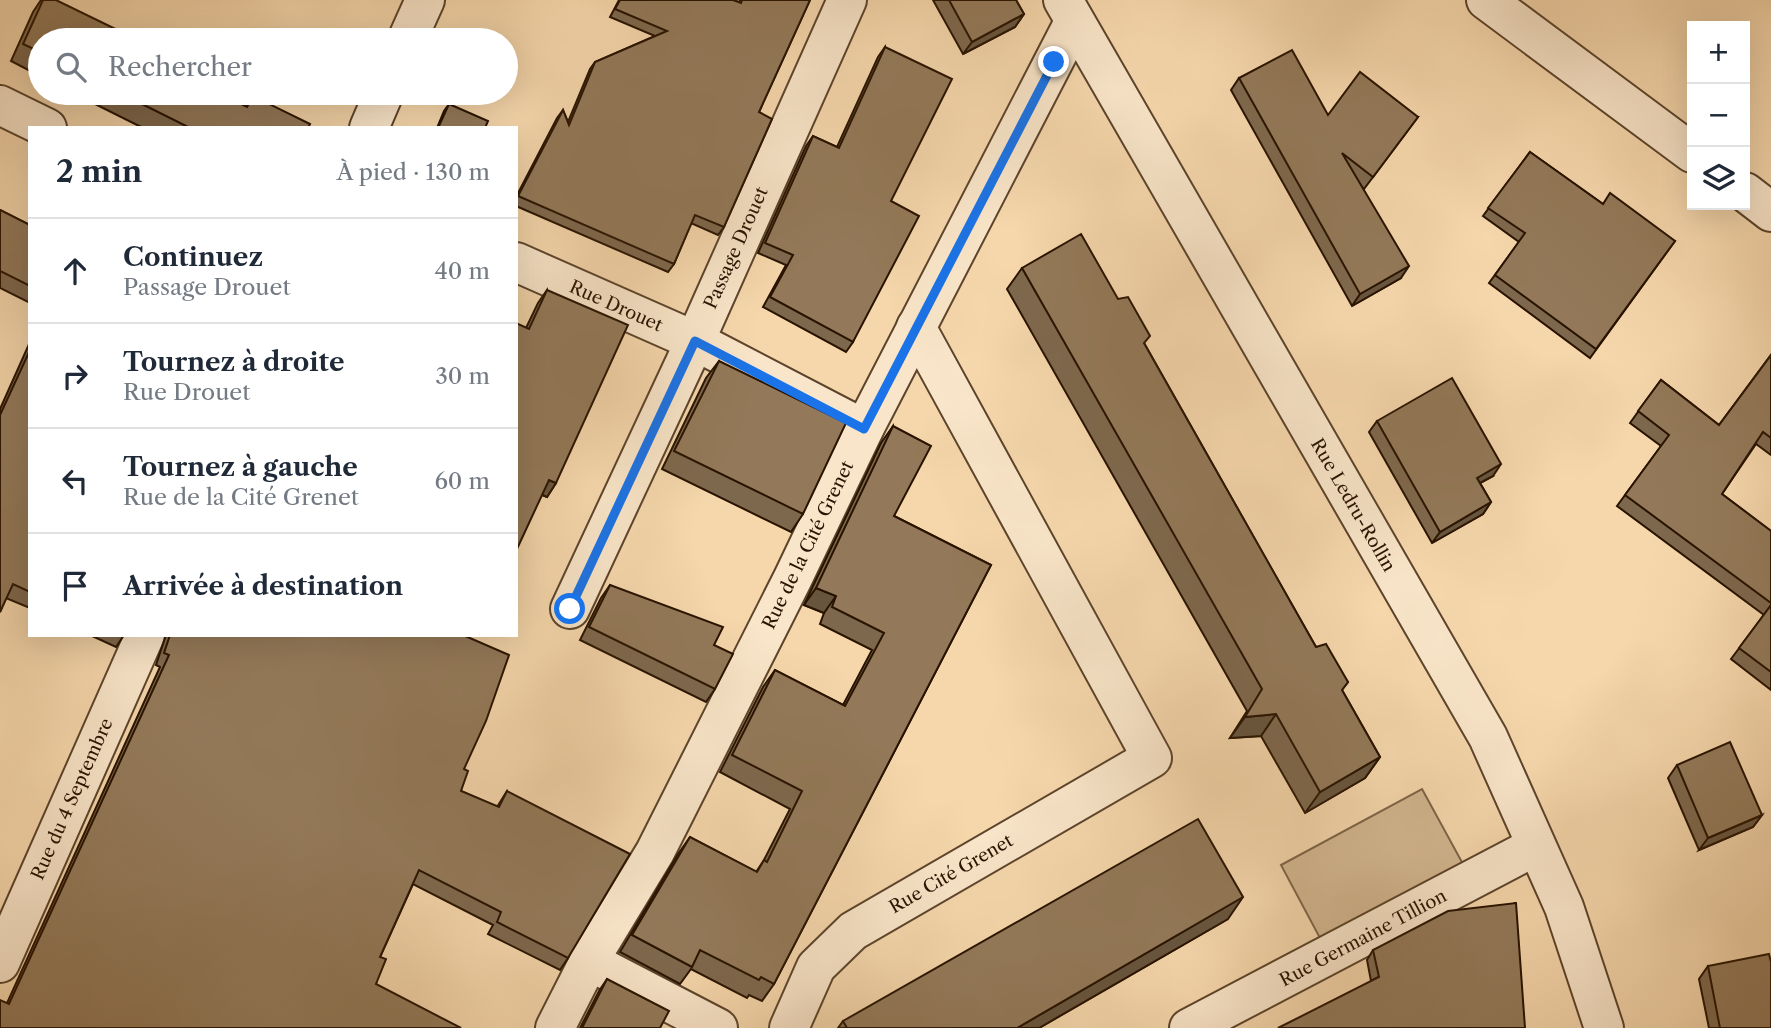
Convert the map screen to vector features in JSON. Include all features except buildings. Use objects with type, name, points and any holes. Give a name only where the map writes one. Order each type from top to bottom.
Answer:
[{"type":"street","points":[[412,28],[425,0]]},
{"type":"street","name":"Passage Drouet","points":[[570,609],[695,341],[847,0]]},
{"type":"street","points":[[1486,0],[1687,149]]},
{"type":"street","name":"Rue de la Cité Grenet","points":[[555,1028],[589,961],[655,852],[793,578],[1068,11]]},
{"type":"street","name":"Rue Ledru-Rollin","points":[[1068,11],[1488,737],[1564,906],[1604,1028]]},
{"type":"street","points":[[0,105],[43,126]]},
{"type":"street","points":[[370,126],[379,105]]},
{"type":"street","points":[[1750,196],[1771,212]]},
{"type":"street","name":"Rue Drouet","points":[[518,263],[695,341],[864,429]]},
{"type":"street","name":"Rue Cité Grenet","points":[[789,1028],[816,967],[853,931],[1152,758],[916,327]]},
{"type":"street","name":"Rue du 4 Septembre","points":[[0,963],[144,637]]},
{"type":"street","name":"Rue Germaine Tillion","points":[[1189,1028],[1536,846]]},
{"type":"street","points":[[589,961],[718,1028]]},
{"type":"shaded area","points":[[1422,789],[1463,864],[1321,940],[1281,865]]},
{"type":"route","points":[[570,609],[695,341],[864,429],[1054,62]]}]
